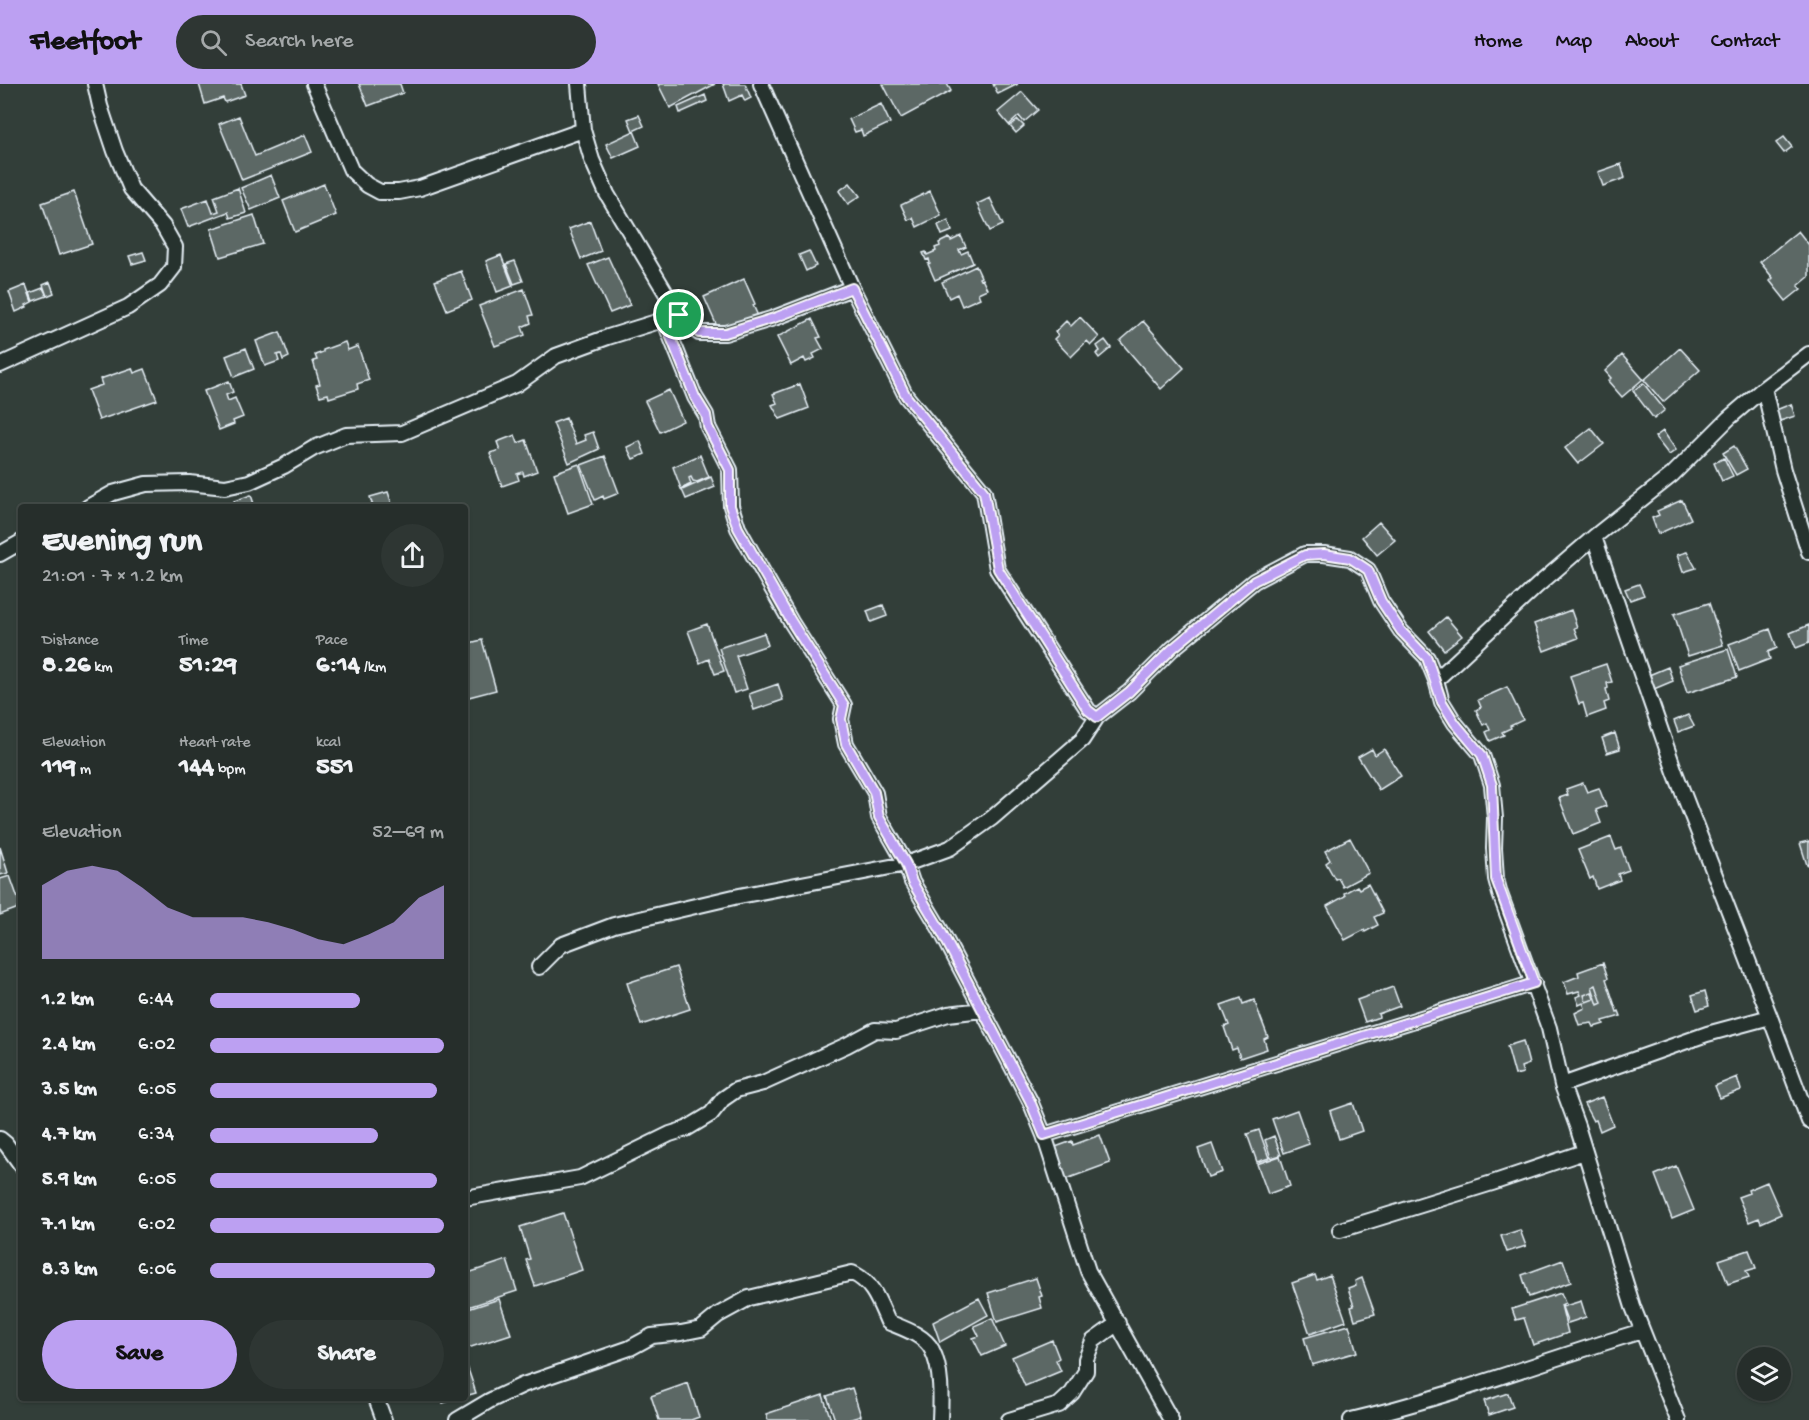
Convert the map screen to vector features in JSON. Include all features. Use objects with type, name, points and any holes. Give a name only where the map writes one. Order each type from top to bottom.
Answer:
[{"type":"street","points":[[0,365],[129,307],[160,285],[174,267],[175,247],[163,226],[131,189],[115,151],[94,84]]},
{"type":"street","points":[[314,84],[351,170],[366,185],[380,192],[399,192],[420,188],[583,130]]},
{"type":"street","points":[[579,84],[583,130],[592,160],[607,194],[679,315],[699,333],[725,333],[774,318],[852,288]]},
{"type":"street","points":[[761,84],[852,288],[906,396],[984,492],[998,569],[1088,710],[1097,717]]},
{"type":"street","points":[[93,504],[113,493],[146,484],[189,483],[225,487],[249,482],[284,466],[314,448],[346,435],[402,433],[517,384],[556,356],[679,315]]},
{"type":"street","points":[[664,320],[695,397],[706,415],[708,427],[730,470],[730,506],[738,528],[791,621],[844,705],[841,719],[846,744],[874,792],[879,817],[1030,1101],[1044,1135],[1088,1271],[1171,1420]]},
{"type":"street","points":[[1436,680],[1537,586],[1672,475],[1729,418],[1809,354]]},
{"type":"street","points":[[1764,388],[1783,470],[1809,552]]},
{"type":"street","points":[[1594,537],[1675,772],[1809,1121]]},
{"type":"street","points":[[0,554],[18,544]]},
{"type":"street","points":[[539,967],[561,945],[614,925],[734,897],[906,864],[950,848],[992,818],[1082,740],[1097,717],[1129,692],[1172,649],[1254,581],[1305,555],[1324,554],[1350,558],[1368,570],[1381,601],[1401,631],[1427,658],[1442,702],[1455,723],[1482,755],[1492,785],[1496,879],[1549,1028],[1562,1085],[1642,1331],[1678,1420]]},
{"type":"street","points":[[1044,1135],[1534,983]]},
{"type":"street","points":[[468,1197],[580,1178],[670,1134],[686,1129],[711,1114],[723,1099],[736,1090],[763,1083],[875,1030],[896,1031],[948,1014],[982,1010]]},
{"type":"street","points":[[1562,1085],[1707,1034],[1770,1017]]},
{"type":"street","points":[[0,1139],[18,1161]]},
{"type":"street","points":[[1340,1230],[1584,1152]]},
{"type":"street","points":[[457,1420],[523,1385],[630,1348],[652,1336],[701,1329],[718,1315],[749,1298],[852,1274],[863,1278],[876,1294],[888,1322],[915,1334],[932,1348],[941,1384],[940,1420]]},
{"type":"street","points":[[1009,1420],[1059,1405],[1072,1393],[1086,1371],[1086,1359],[1093,1341],[1118,1323]]},
{"type":"street","points":[[1351,1420],[1392,1411],[1642,1331]]},
{"type":"street","points":[[377,1401],[384,1420]]},
{"type":"building","points":[[199,84],[241,84],[245,95],[225,102],[223,98],[205,104]]},
{"type":"building","points":[[359,84],[400,84],[403,93],[368,106]]},
{"type":"building","points":[[658,84],[715,84],[670,108]]},
{"type":"building","points":[[723,84],[745,84],[751,98],[745,101],[742,95],[729,101]]},
{"type":"building","points":[[883,84],[947,84],[951,91],[901,118]]},
{"type":"building","points":[[993,84],[1018,84],[998,94]]},
{"type":"building","points":[[1022,92],[1038,110],[1024,122],[1019,116],[1009,125],[998,112]]},
{"type":"building","points":[[705,95],[707,101],[680,113],[678,107]]},
{"type":"building","points":[[881,104],[890,123],[863,136],[861,130],[855,132],[849,119]]},
{"type":"building","points":[[639,115],[644,126],[633,131],[628,119]]},
{"type":"building","points":[[239,116],[255,156],[305,135],[312,152],[242,180],[219,124]]},
{"type":"building","points":[[1018,120],[1024,126],[1016,133],[1010,126]]},
{"type":"building","points":[[634,131],[640,146],[613,158],[606,144]]},
{"type":"building","points":[[1784,137],[1792,147],[1784,153],[1776,143]]},
{"type":"building","points":[[1621,164],[1625,178],[1603,186],[1598,172]]},
{"type":"building","points":[[271,175],[280,198],[251,210],[241,188]]},
{"type":"building","points":[[850,183],[860,196],[848,204],[839,191]]},
{"type":"building","points":[[324,184],[336,215],[295,232],[283,201]]},
{"type":"building","points":[[238,188],[246,213],[230,218],[228,212],[188,227],[181,209],[208,199],[213,213],[219,211],[214,197]]},
{"type":"building","points":[[930,191],[941,215],[917,227],[913,218],[908,220],[901,205]]},
{"type":"building","points":[[74,192],[92,244],[59,255],[42,203]]},
{"type":"building","points":[[990,198],[1003,225],[990,231],[977,204]]},
{"type":"building","points":[[254,215],[263,244],[220,257],[211,229]]},
{"type":"building","points":[[948,220],[952,231],[942,235],[938,225]]},
{"type":"building","points":[[590,221],[601,251],[581,259],[569,229]]},
{"type":"building","points":[[1798,231],[1809,245],[1809,277],[1798,286],[1801,289],[1786,301],[1770,281],[1773,278],[1760,262]]},
{"type":"building","points":[[961,236],[966,247],[959,250],[961,254],[968,251],[973,263],[935,280],[928,264],[929,259],[926,260],[923,253],[926,252],[927,255],[936,251],[935,248],[940,246],[939,243]]},
{"type":"building","points":[[809,251],[816,266],[806,271],[799,255]]},
{"type":"building","points":[[143,252],[146,260],[132,264],[129,256]]},
{"type":"building","points":[[501,255],[513,286],[497,292],[486,261]]},
{"type":"building","points":[[608,257],[630,305],[610,313],[588,265]]},
{"type":"building","points":[[515,261],[523,281],[514,284],[506,264]]},
{"type":"building","points":[[976,266],[981,277],[979,278],[982,279],[987,289],[978,293],[980,298],[962,306],[957,294],[949,298],[942,282]]},
{"type":"building","points":[[461,271],[472,300],[447,310],[435,281]]},
{"type":"building","points":[[744,279],[758,316],[720,333],[704,297]]},
{"type":"building","points":[[50,282],[54,293],[47,296],[43,285]]},
{"type":"building","points":[[26,285],[32,302],[16,312],[9,292]]},
{"type":"building","points":[[43,288],[47,296],[33,301],[30,293]]},
{"type":"building","points":[[524,289],[533,315],[529,316],[531,323],[522,327],[525,335],[495,346],[479,306]]},
{"type":"building","points":[[1080,317],[1099,337],[1091,345],[1087,341],[1071,357],[1054,339],[1058,335],[1055,332],[1066,321],[1071,326]]},
{"type":"building","points":[[812,319],[821,337],[817,338],[823,349],[813,354],[815,358],[806,362],[804,358],[791,365],[777,337]]},
{"type":"building","points":[[1143,321],[1184,368],[1161,389],[1120,341]]},
{"type":"building","points":[[280,332],[289,357],[283,360],[281,354],[277,355],[279,361],[265,366],[256,341]]},
{"type":"building","points":[[1105,340],[1111,348],[1099,358],[1096,354],[1100,351],[1097,346]]},
{"type":"building","points":[[345,342],[348,350],[358,346],[369,380],[357,384],[358,389],[329,398],[328,394],[320,396],[316,385],[320,384],[313,361],[317,360],[315,355]]},
{"type":"building","points":[[246,348],[254,369],[234,377],[226,356]]},
{"type":"building","points":[[1680,348],[1700,370],[1663,402],[1644,380]]},
{"type":"building","points":[[1622,355],[1643,379],[1622,397],[1608,381],[1611,378],[1605,371]]},
{"type":"building","points":[[132,368],[134,373],[145,369],[157,400],[99,420],[88,390],[102,385],[100,379]]},
{"type":"building","points":[[229,381],[233,392],[226,395],[228,401],[235,398],[243,417],[233,421],[234,424],[219,430],[204,391]]},
{"type":"building","points":[[1643,383],[1665,410],[1654,419],[1633,391]]},
{"type":"building","points":[[800,384],[809,408],[780,419],[772,405],[777,403],[773,394]]},
{"type":"building","points":[[669,390],[683,421],[660,432],[645,401]]},
{"type":"building","points":[[1791,404],[1795,416],[1780,421],[1776,410]]},
{"type":"building","points":[[566,418],[576,444],[586,440],[584,435],[593,432],[599,449],[569,463],[553,423]]},
{"type":"building","points":[[1591,428],[1604,444],[1578,464],[1565,448]]},
{"type":"building","points":[[1663,431],[1676,450],[1669,455],[1655,437]]},
{"type":"building","points":[[515,435],[518,443],[526,440],[537,471],[524,476],[523,472],[517,474],[519,480],[502,486],[490,453],[500,450],[497,442]]},
{"type":"building","points":[[640,441],[645,454],[633,459],[627,447]]},
{"type":"building","points":[[1734,446],[1747,469],[1736,475],[1723,453]]},
{"type":"building","points":[[700,455],[709,477],[697,482],[691,477],[689,478],[691,484],[681,489],[673,467]]},
{"type":"building","points":[[605,456],[619,493],[595,500],[581,465]]},
{"type":"building","points":[[1724,458],[1733,476],[1722,481],[1714,463]]},
{"type":"building","points":[[579,464],[593,504],[568,513],[554,473]]},
{"type":"building","points":[[711,477],[715,487],[686,499],[682,490]]},
{"type":"building","points":[[388,492],[392,504],[372,504],[370,497]]},
{"type":"building","points":[[251,495],[254,504],[235,504],[234,501]]},
{"type":"building","points":[[1682,500],[1691,519],[1658,534],[1652,518],[1659,515],[1657,511]]},
{"type":"building","points":[[1379,522],[1395,540],[1377,555],[1362,537]]},
{"type":"building","points":[[1687,552],[1696,568],[1683,572],[1677,555]]},
{"type":"building","points":[[1639,584],[1644,595],[1630,600],[1625,589]]},
{"type":"building","points":[[1709,603],[1723,645],[1688,656],[1674,614]]},
{"type":"building","points":[[883,605],[887,616],[871,622],[867,611]]},
{"type":"building","points":[[1571,610],[1578,638],[1544,651],[1534,624]]},
{"type":"building","points":[[1446,617],[1462,636],[1444,650],[1429,631]]},
{"type":"building","points":[[707,624],[724,671],[715,674],[709,659],[700,663],[688,631]]},
{"type":"building","points":[[1809,625],[1809,643],[1796,648],[1790,633]]},
{"type":"building","points":[[1770,629],[1777,648],[1768,652],[1770,659],[1739,671],[1729,644]]},
{"type":"building","points":[[764,633],[768,645],[736,656],[747,689],[734,693],[719,648]]},
{"type":"building","points":[[482,640],[496,690],[468,697],[468,643]]},
{"type":"building","points":[[1728,649],[1737,677],[1687,693],[1678,665]]},
{"type":"building","points":[[1606,664],[1612,682],[1607,683],[1609,701],[1604,703],[1606,710],[1587,717],[1583,703],[1579,704],[1570,676]]},
{"type":"building","points":[[1668,667],[1673,681],[1654,689],[1649,675]]},
{"type":"building","points":[[778,684],[783,700],[754,710],[749,694]]},
{"type":"building","points":[[1507,687],[1523,720],[1502,732],[1504,735],[1490,741],[1486,732],[1490,730],[1487,723],[1483,725],[1476,710],[1481,707],[1478,700]]},
{"type":"building","points":[[1688,715],[1694,726],[1678,732],[1674,721]]},
{"type":"building","points":[[1615,733],[1620,749],[1607,753],[1602,738]]},
{"type":"building","points":[[1372,749],[1375,755],[1384,749],[1401,776],[1379,790],[1358,757]]},
{"type":"building","points":[[1583,783],[1587,792],[1599,788],[1606,806],[1596,810],[1601,823],[1573,834],[1559,798],[1568,795],[1566,789]]},
{"type":"building","points":[[1611,837],[1616,850],[1621,848],[1629,870],[1618,874],[1620,880],[1597,889],[1593,877],[1590,879],[1578,850]]},
{"type":"building","points":[[1350,838],[1369,873],[1343,887],[1338,878],[1335,879],[1326,863],[1330,860],[1325,851]]},
{"type":"building","points":[[1809,841],[1809,864],[1807,865],[1800,843]]},
{"type":"building","points":[[0,847],[8,873],[0,875]]},
{"type":"building","points":[[10,876],[18,899],[18,908],[0,915],[0,879]]},
{"type":"building","points":[[1368,884],[1383,913],[1374,917],[1378,925],[1345,940],[1327,906],[1357,886],[1359,889]]},
{"type":"building","points":[[1603,963],[1617,1012],[1619,1011],[1621,1016],[1603,1021],[1604,1024],[1594,1027],[1592,1023],[1579,1025],[1575,1013],[1585,1008],[1583,1003],[1579,1005],[1576,997],[1581,995],[1579,991],[1568,994],[1564,982],[1579,976],[1578,972]]},
{"type":"building","points":[[676,967],[690,1009],[641,1025],[627,983]]},
{"type":"building","points":[[1596,985],[1602,1003],[1598,1005],[1592,987]]},
{"type":"building","points":[[1393,987],[1400,1006],[1378,1014],[1379,1017],[1365,1022],[1357,1000]]},
{"type":"building","points":[[1705,991],[1709,1006],[1697,1010],[1692,995]]},
{"type":"building","points":[[1592,992],[1594,999],[1586,1002],[1584,995]]},
{"type":"building","points":[[1241,998],[1243,1004],[1254,1000],[1268,1037],[1264,1039],[1267,1049],[1240,1058],[1237,1048],[1232,1050],[1224,1027],[1229,1025],[1221,1005]]},
{"type":"building","points":[[1523,1041],[1529,1064],[1521,1067],[1523,1073],[1515,1075],[1507,1046]]},
{"type":"building","points":[[1737,1077],[1741,1090],[1720,1098],[1715,1086]]},
{"type":"building","points":[[1602,1097],[1613,1125],[1600,1131],[1596,1120],[1593,1121],[1584,1104]]},
{"type":"building","points":[[1353,1103],[1362,1131],[1339,1139],[1330,1111]]},
{"type":"building","points":[[1297,1110],[1309,1144],[1284,1153],[1272,1119]]},
{"type":"building","points":[[1259,1130],[1269,1158],[1257,1162],[1247,1134]]},
{"type":"building","points":[[1100,1135],[1110,1163],[1061,1181],[1050,1149],[1072,1141],[1073,1145]]},
{"type":"building","points":[[1274,1136],[1281,1155],[1271,1158],[1265,1140]]},
{"type":"building","points":[[1212,1144],[1222,1172],[1208,1177],[1198,1149]]},
{"type":"building","points":[[1280,1156],[1290,1186],[1268,1194],[1257,1164]]},
{"type":"building","points":[[1676,1166],[1694,1210],[1672,1219],[1655,1175]]},
{"type":"building","points":[[1767,1182],[1781,1214],[1761,1223],[1759,1218],[1749,1222],[1738,1197]]},
{"type":"building","points":[[563,1213],[582,1270],[535,1286],[526,1260],[530,1259],[520,1227]]},
{"type":"building","points":[[1520,1230],[1526,1246],[1507,1252],[1501,1236]]},
{"type":"building","points":[[1749,1250],[1756,1268],[1746,1271],[1749,1277],[1728,1284],[1719,1260]]},
{"type":"building","points":[[507,1260],[517,1291],[468,1307],[468,1273]]},
{"type":"building","points":[[1563,1260],[1571,1282],[1529,1297],[1522,1275]]},
{"type":"building","points":[[1315,1275],[1317,1280],[1330,1275],[1346,1321],[1310,1334],[1292,1283]]},
{"type":"building","points":[[1036,1278],[1042,1296],[1039,1297],[1042,1308],[997,1322],[988,1293]]},
{"type":"building","points":[[1362,1278],[1375,1314],[1355,1320],[1351,1307],[1354,1306],[1348,1288],[1356,1285],[1355,1281]]},
{"type":"building","points":[[1561,1293],[1565,1303],[1561,1305],[1568,1333],[1533,1345],[1524,1318],[1516,1320],[1512,1309]]},
{"type":"building","points":[[979,1298],[988,1315],[940,1342],[933,1322]]},
{"type":"building","points":[[499,1299],[511,1334],[468,1348],[468,1309]]},
{"type":"building","points":[[1581,1301],[1586,1317],[1568,1323],[1562,1307]]},
{"type":"building","points":[[992,1318],[1005,1346],[982,1356],[973,1338],[979,1336],[974,1326]]},
{"type":"building","points":[[1349,1325],[1357,1352],[1312,1365],[1304,1338]]},
{"type":"building","points":[[1052,1340],[1061,1371],[1025,1386],[1012,1357]]},
{"type":"building","points":[[468,1369],[476,1393],[468,1395]]},
{"type":"building","points":[[688,1383],[699,1417],[691,1420],[659,1420],[651,1396]]},
{"type":"building","points":[[852,1388],[861,1416],[848,1420],[835,1420],[827,1396]]},
{"type":"building","points":[[1508,1393],[1513,1407],[1489,1415],[1484,1401]]},
{"type":"building","points":[[823,1395],[831,1420],[768,1420],[766,1414]]},
{"type":"route","points":[[852,288],[906,396],[984,492],[998,569],[1088,710],[1097,717],[1129,692],[1172,649],[1254,581],[1305,555],[1324,554],[1350,558],[1368,570],[1381,601],[1401,631],[1427,658],[1442,702],[1455,723],[1482,755],[1492,785],[1496,879],[1534,983],[1044,1135],[1030,1101],[879,817],[874,792],[846,744],[841,719],[844,705],[791,621],[738,528],[730,506],[730,470],[708,427],[706,415],[695,397],[664,320],[679,315],[699,333],[725,333],[774,318],[852,288]]}]
